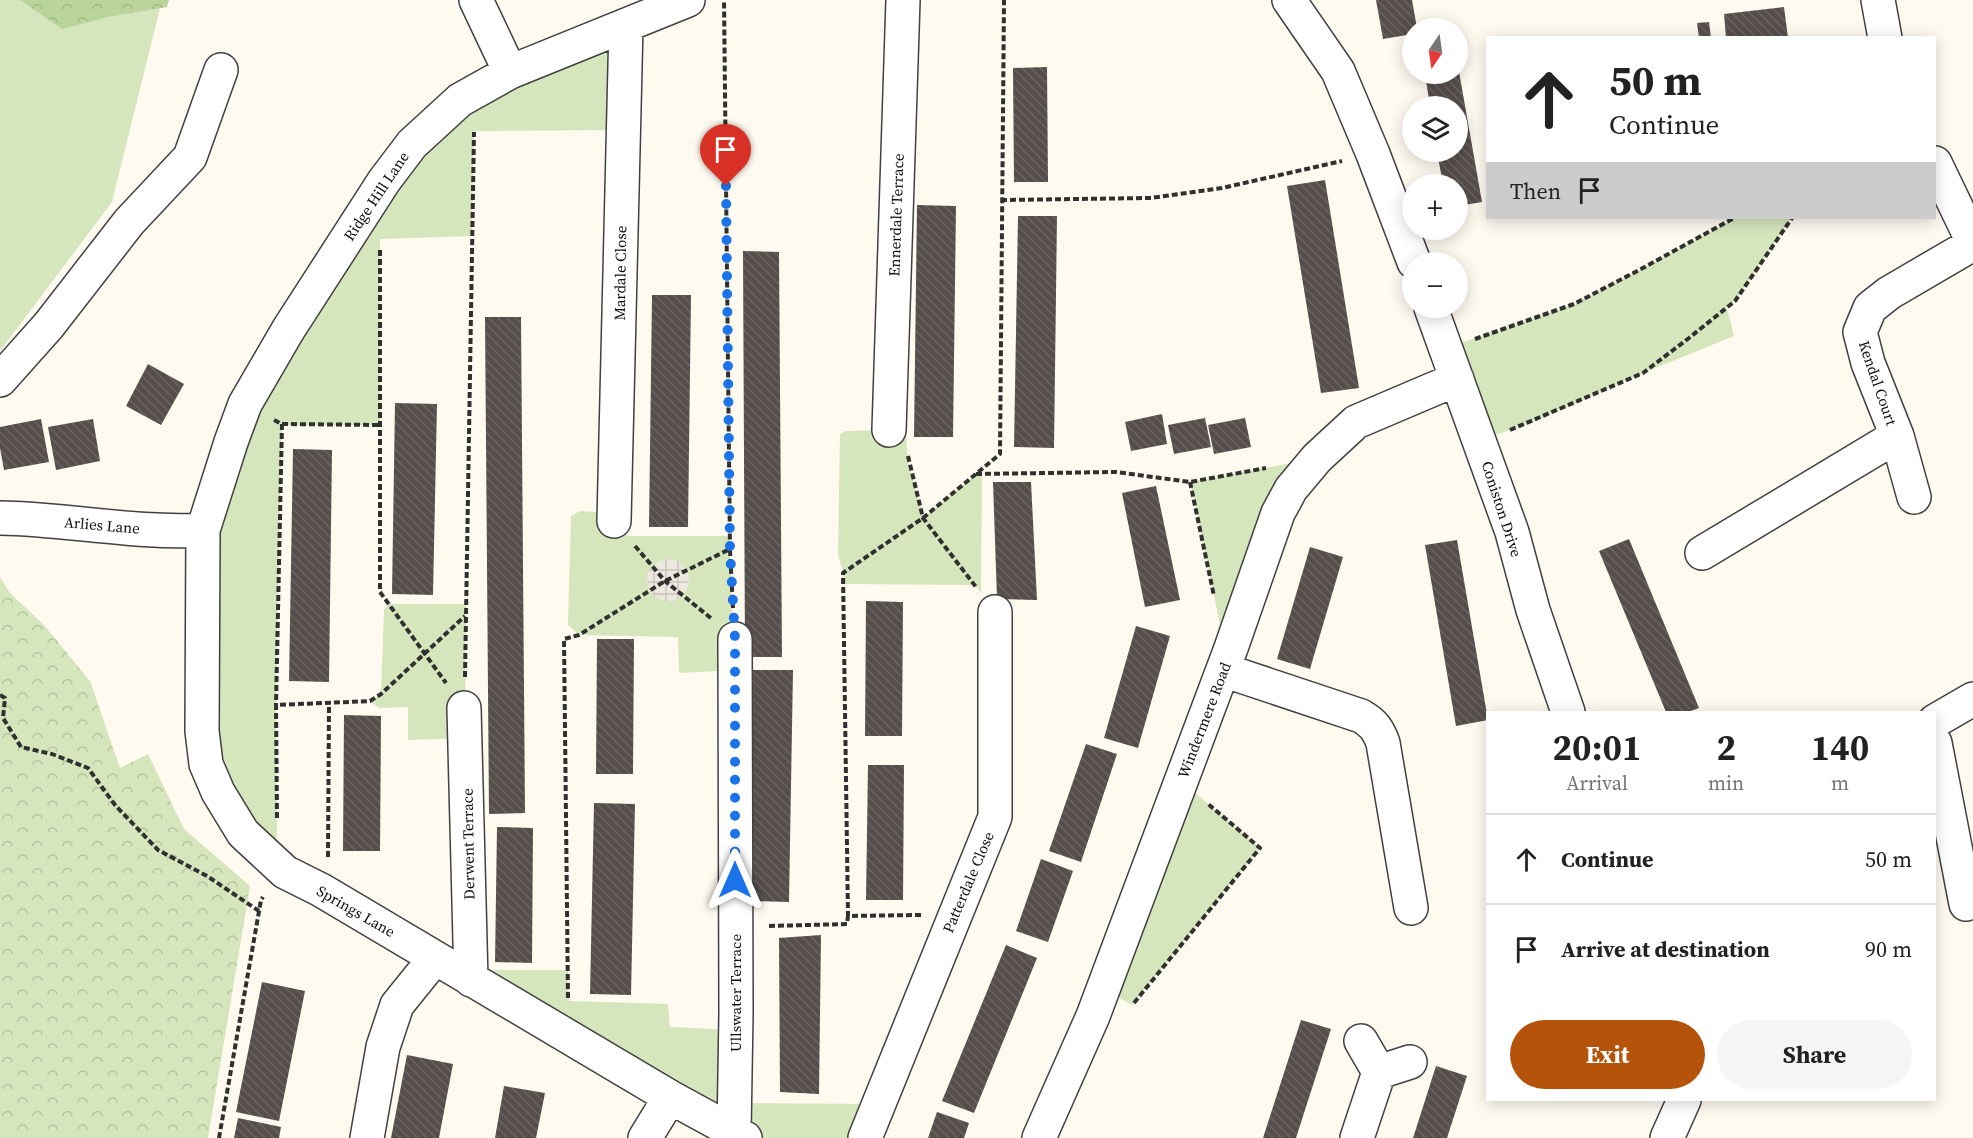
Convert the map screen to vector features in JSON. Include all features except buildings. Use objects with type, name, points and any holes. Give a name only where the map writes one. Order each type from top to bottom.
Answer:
[{"type":"street","points":[[476,0],[510,72]]},
{"type":"street","name":"Ridge Hill Lane","points":[[203,530],[245,404],[288,330],[412,144],[460,100],[510,72],[688,0]]},
{"type":"street","name":"Ennerdale Terrace","points":[[889,430],[903,0]]},
{"type":"street","points":[[1289,0],[1338,71],[1410,252]]},
{"type":"street","points":[[1878,0],[1885,36]]},
{"type":"street","name":"Mardale Close","points":[[614,521],[626,25]]},
{"type":"street","points":[[0,380],[49,325],[129,222],[190,157],[221,70]]},
{"type":"street","points":[[1936,165],[1973,243]]},
{"type":"street","name":"Kendal Court","points":[[1914,497],[1897,436],[1868,363],[1860,332],[1870,308],[1888,293],[1973,243]]},
{"type":"street","name":"Coniston Drive","points":[[1435,318],[1512,532],[1533,610],[1568,711]]},
{"type":"street","name":"Windermere Road","points":[[1039,1138],[1104,989],[1227,659],[1278,513],[1291,489],[1317,458],[1356,423],[1457,379]]},
{"type":"street","name":"Kendal Court","points":[[1702,553],[1897,436]]},
{"type":"street","name":"Arlies Lane","points":[[0,518],[173,532],[203,530]]},
{"type":"street","name":"Springs Lane","points":[[203,530],[202,731],[206,764],[218,792],[243,833],[275,864],[670,1097],[740,1135]]},
{"type":"street","name":"Patterdale Close","points":[[865,1138],[954,914],[996,817],[995,612]]},
{"type":"street","name":"Ullswater Terrace","points":[[735,639],[735,926],[740,1135]]},
{"type":"street","points":[[1227,659],[1372,722],[1383,743],[1411,908]]},
{"type":"street","points":[[1936,720],[1973,699]]},
{"type":"street","name":"Derwent Terrace","points":[[464,708],[471,980]]},
{"type":"street","points":[[1936,748],[1966,904]]},
{"type":"street","points":[[367,1138],[383,1047],[397,1005],[435,958]]},
{"type":"street","points":[[1357,1138],[1379,1072],[1361,1041]]},
{"type":"street","points":[[1379,1072],[1410,1062]]},
{"type":"street","points":[[645,1138],[670,1097]]},
{"type":"street","points":[[1666,1138],[1684,1101]]},
{"type":"path","points":[[723,0],[730,549],[735,639]]},
{"type":"path","points":[[735,926],[847,924],[843,573],[923,518],[1000,454],[1004,0]]},
{"type":"path","points":[[460,100],[474,121],[464,708]]},
{"type":"path","points":[[1001,200],[1151,198],[1222,188],[1373,154]]},
{"type":"path","points":[[366,210],[380,222],[380,592],[464,708]]},
{"type":"path","points":[[1446,348],[1574,303],[1732,219]]},
{"type":"path","points":[[1479,440],[1526,424],[1643,373],[1735,301],[1791,219]]},
{"type":"path","points":[[245,404],[282,424],[380,425]]},
{"type":"path","points":[[219,1138],[261,900],[275,864],[282,424]]},
{"type":"path","points":[[889,430],[906,435],[909,462],[923,518],[995,612]]},
{"type":"path","points":[[976,474],[1116,472],[1190,482],[1317,458]]},
{"type":"path","points":[[1190,482],[1227,659]]},
{"type":"path","points":[[614,521],[665,581],[735,639]]},
{"type":"path","points":[[569,1038],[564,639],[579,635],[665,581],[730,549]]},
{"type":"path","points":[[276,705],[370,701],[381,694],[466,615]]},
{"type":"path","points":[[0,695],[5,698],[3,718],[21,747],[52,754],[88,768],[115,805],[158,850],[207,876],[259,911]]},
{"type":"path","points":[[321,890],[328,867],[329,703]]},
{"type":"path","points":[[1104,989],[1132,1005],[1260,849],[1181,781]]},
{"type":"path","points":[[848,916],[954,914]]},
{"type":"green space","points":[[0,0],[162,0],[112,202],[0,351]]},
{"type":"green space","points":[[20,0],[169,0],[167,7],[108,17],[62,29]]},
{"type":"green space","points":[[626,25],[623,130],[474,131],[472,236],[380,239],[380,425],[282,425],[276,705],[277,839],[266,856],[218,792],[203,530],[231,442],[412,144]]},
{"type":"green space","points":[[1732,219],[1791,219],[1735,301],[1727,308],[1734,336],[1526,425],[1479,440],[1446,348],[1574,304]]},
{"type":"green space","points":[[889,430],[906,435],[908,462],[924,517],[976,474],[982,474],[981,593],[975,585],[844,584],[838,554],[840,434],[846,431]]},
{"type":"green space","points":[[1317,458],[1221,629],[1190,482]]},
{"type":"green space","points":[[580,511],[614,513],[614,521],[627,536],[729,536],[735,670],[679,673],[678,637],[579,635],[568,625],[571,516]]},
{"type":"green space","points":[[0,577],[10,593],[44,625],[90,681],[120,768],[148,754],[184,829],[250,886],[208,1138],[0,1138]]},
{"type":"green space","points":[[389,604],[466,604],[465,738],[408,740],[408,707],[379,708],[370,701],[381,694],[384,610]]},
{"type":"green space","points":[[1181,781],[1260,848],[1132,1005],[1104,989]]},
{"type":"green space","points":[[471,970],[568,970],[569,1001],[668,1004],[670,1027],[736,1030],[736,1103],[878,1104],[865,1138],[745,1138]]},
{"type":"shaded area","points":[[668,559],[676,560],[683,565],[688,572],[688,588],[683,595],[676,600],[668,601],[660,600],[653,595],[648,588],[647,580],[648,572],[653,565],[660,560]]},
{"type":"route","points":[[726,186],[730,549],[735,639],[735,880]]}]
